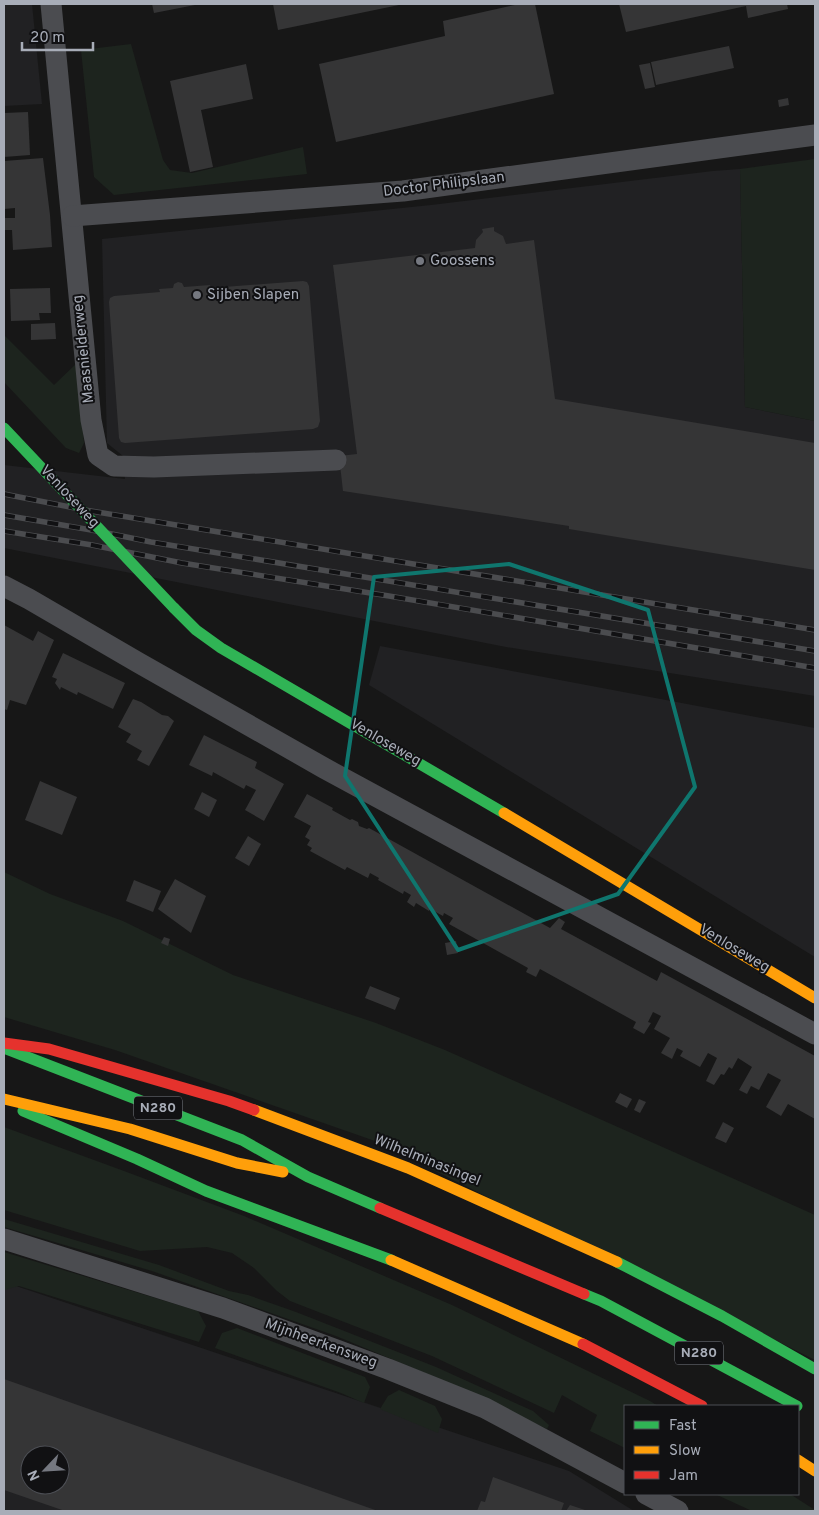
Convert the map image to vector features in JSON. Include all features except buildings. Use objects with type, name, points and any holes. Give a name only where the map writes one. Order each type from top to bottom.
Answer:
[{"type":"main road","name":"Venloseweg","points":[[4,428],[174,608],[196,630],[221,648],[537,832],[815,998]]},
{"type":"main road","name":"Wilhelminasingel","points":[[4,1042],[49,1048],[229,1101],[408,1168],[631,1269],[722,1316],[815,1369]]},
{"type":"main road","name":"N280","points":[[4,1048],[242,1140],[308,1177],[601,1301],[795,1405]]},
{"type":"main road","name":"N280","points":[[4,1099],[130,1129],[237,1162],[308,1177]]},
{"type":"main road","points":[[4,1103],[137,1159],[206,1191],[408,1266],[578,1341],[700,1405]]},
{"type":"main road","name":"N280","points":[[799,1407],[809,1413]]},
{"type":"main road","points":[[799,1461],[815,1471]]},
{"type":"street","name":"Maasnielderweg","points":[[51,4],[91,420],[98,455],[114,466],[154,467],[336,460]]},
{"type":"street","name":"Doctor Philipslaan","points":[[72,216],[403,191],[815,135]]},
{"type":"street","points":[[4,586],[324,768],[815,1034]]},
{"type":"street","name":"Mijnheerkensweg","points":[[4,1240],[223,1308],[388,1369],[485,1408],[624,1482]]},
{"type":"street","points":[[648,1495],[678,1511]]},
{"type":"highlighted area","points":[[509,564],[648,610],[695,787],[618,894],[458,950],[345,776],[374,577]]},
{"type":"shaded area","points":[[4,4],[32,4],[42,104],[4,106]]},
{"type":"shaded area","points":[[131,44],[163,160],[170,170],[192,173],[303,147],[307,174],[114,195],[94,177],[81,50]]},
{"type":"shaded area","points":[[815,159],[815,421],[745,407],[740,169]]},
{"type":"shaded area","points":[[740,169],[745,407],[815,421],[815,696],[506,647],[4,548],[4,465],[125,479],[123,456],[107,443],[102,239],[431,205]]},
{"type":"shaded area","points":[[4,335],[54,385],[76,364],[84,443],[79,453],[66,448],[4,382]]},
{"type":"shaded area","points":[[380,646],[815,728],[815,957],[369,685]]},
{"type":"shaded area","points":[[4,872],[50,894],[123,921],[233,975],[376,1023],[445,1050],[815,1215],[815,1360],[375,1141],[115,1050],[4,1017]]},
{"type":"shaded area","points":[[4,1127],[244,1216],[452,1305],[656,1405],[624,1405],[624,1448],[590,1431],[597,1415],[562,1395],[554,1413],[432,1356],[290,1301],[254,1268],[232,1253],[207,1247],[140,1251],[4,1210]]},
{"type":"shaded area","points":[[4,1219],[159,1265],[229,1291],[248,1295],[296,1312],[436,1367],[533,1411],[549,1425],[547,1429],[425,1373],[336,1336],[152,1271],[4,1227]]},
{"type":"shaded area","points":[[4,1252],[198,1311],[206,1326],[199,1342],[19,1286],[4,1290]]},
{"type":"shaded area","points":[[4,1282],[569,1471],[634,1511],[4,1511]]},
{"type":"shaded area","points":[[237,1328],[365,1377],[370,1387],[364,1403],[215,1348],[222,1333]]},
{"type":"shaded area","points":[[399,1390],[435,1406],[442,1419],[438,1433],[380,1409],[388,1396]]},
{"type":"shaded area","points":[[717,1495],[792,1495],[815,1510],[815,1511],[752,1511]]},
{"type":"railway","points":[[4,494],[85,510],[815,630]]},
{"type":"railway","points":[[4,515],[151,542],[815,651]]},
{"type":"railway","points":[[4,531],[92,545],[182,563],[815,668]]},
{"type":"traffic: fast","points":[[4,428],[174,608]]},
{"type":"traffic: fast","points":[[174,608],[196,630],[221,648],[504,813]]},
{"type":"traffic: fast","points":[[4,1048],[242,1140],[308,1177],[380,1208]]},
{"type":"traffic: fast","points":[[23,1111],[137,1159],[206,1191],[391,1260]]},
{"type":"traffic: fast","points":[[617,1262],[722,1316],[815,1369]]},
{"type":"traffic: fast","points":[[584,1294],[601,1301],[795,1405]]},
{"type":"traffic: slow","points":[[504,813],[815,998]]},
{"type":"traffic: slow","points":[[4,1099],[130,1129],[237,1163],[283,1172]]},
{"type":"traffic: slow","points":[[254,1110],[408,1168],[617,1262]]},
{"type":"traffic: slow","points":[[391,1260],[583,1344]]},
{"type":"traffic: slow","points":[[799,1461],[815,1471]]},
{"type":"traffic: jam","points":[[4,1043],[49,1049],[254,1110]]},
{"type":"traffic: jam","points":[[380,1208],[584,1294]]},
{"type":"traffic: jam","points":[[583,1344],[700,1405]]},
{"type":"place","name":"Goossens","points":[[420,261]]},
{"type":"place","name":"Sijben Slapen","points":[[197,295]]}]
